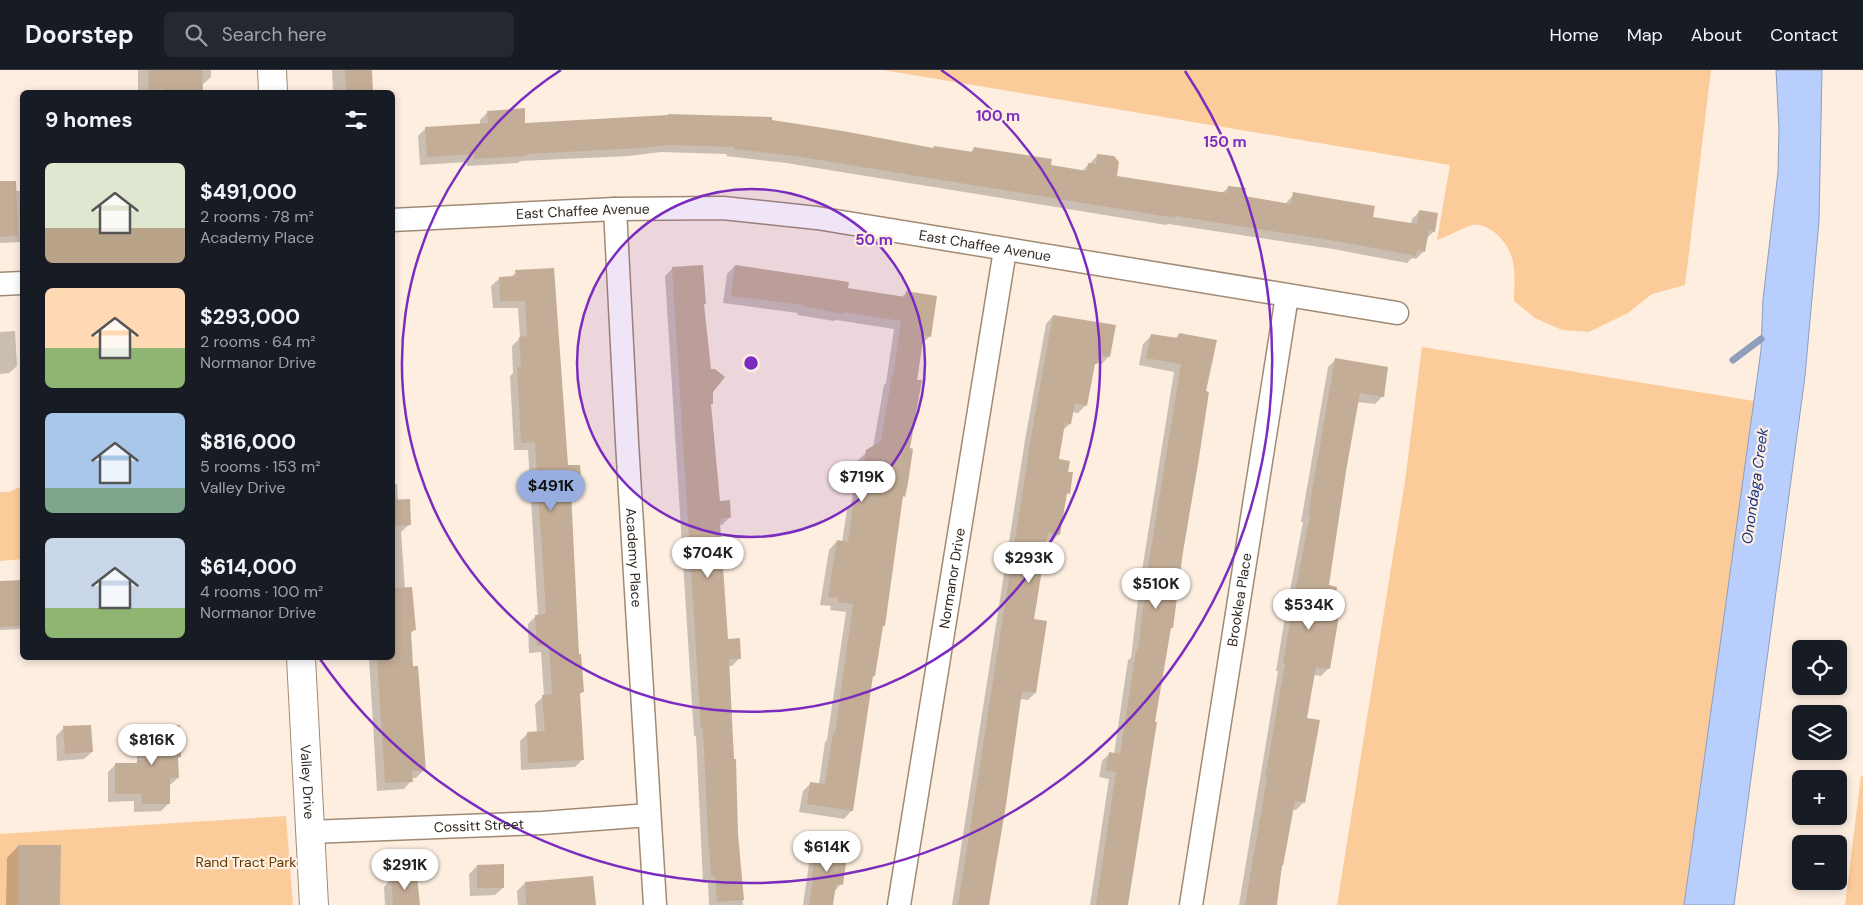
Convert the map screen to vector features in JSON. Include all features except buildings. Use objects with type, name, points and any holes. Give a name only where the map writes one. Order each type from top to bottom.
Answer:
[{"type":"main road","points":[[272,70],[273,90]]},
{"type":"main road","name":"Valley Drive","points":[[301,660],[314,905]]},
{"type":"street","name":"East Chaffee Avenue","points":[[395,220],[615,209],[723,208],[817,218],[1397,313]]},
{"type":"street","name":"Academy Place","points":[[615,209],[655,905]]},
{"type":"street","name":"Normanor Drive","points":[[899,905],[1006,250]]},
{"type":"street","points":[[0,284],[20,283]]},
{"type":"street","name":"Brooklea Place","points":[[1191,905],[1287,296]]},
{"type":"street","name":"Cossitt Street","points":[[309,832],[542,823],[649,815]]},
{"type":"green space","points":[[883,70],[1711,70],[1685,285],[1652,294],[1628,313],[1589,332],[1562,330],[1535,318],[1514,301],[1512,258],[1507,246],[1498,235],[1486,227],[1473,225],[1437,240],[1450,165]]},
{"type":"green space","points":[[1422,347],[1754,401],[1684,905],[1337,905],[1405,481]]},
{"type":"green space","points":[[20,487],[20,559],[0,561],[0,492],[9,492]]},
{"type":"green space","points":[[1861,776],[1863,776],[1863,905],[1845,905]]},
{"type":"green space","name":"Rand Tract Park","points":[[286,816],[293,905],[0,905],[0,834]]},
{"type":"water","name":"Onondaga Creek","points":[[1776,70],[1822,70],[1819,221],[1805,376],[1734,905],[1684,905],[1761,350],[1763,299],[1778,172],[1779,129]]},
{"type":"waterway","points":[[1733,360],[1761,339]]}]
